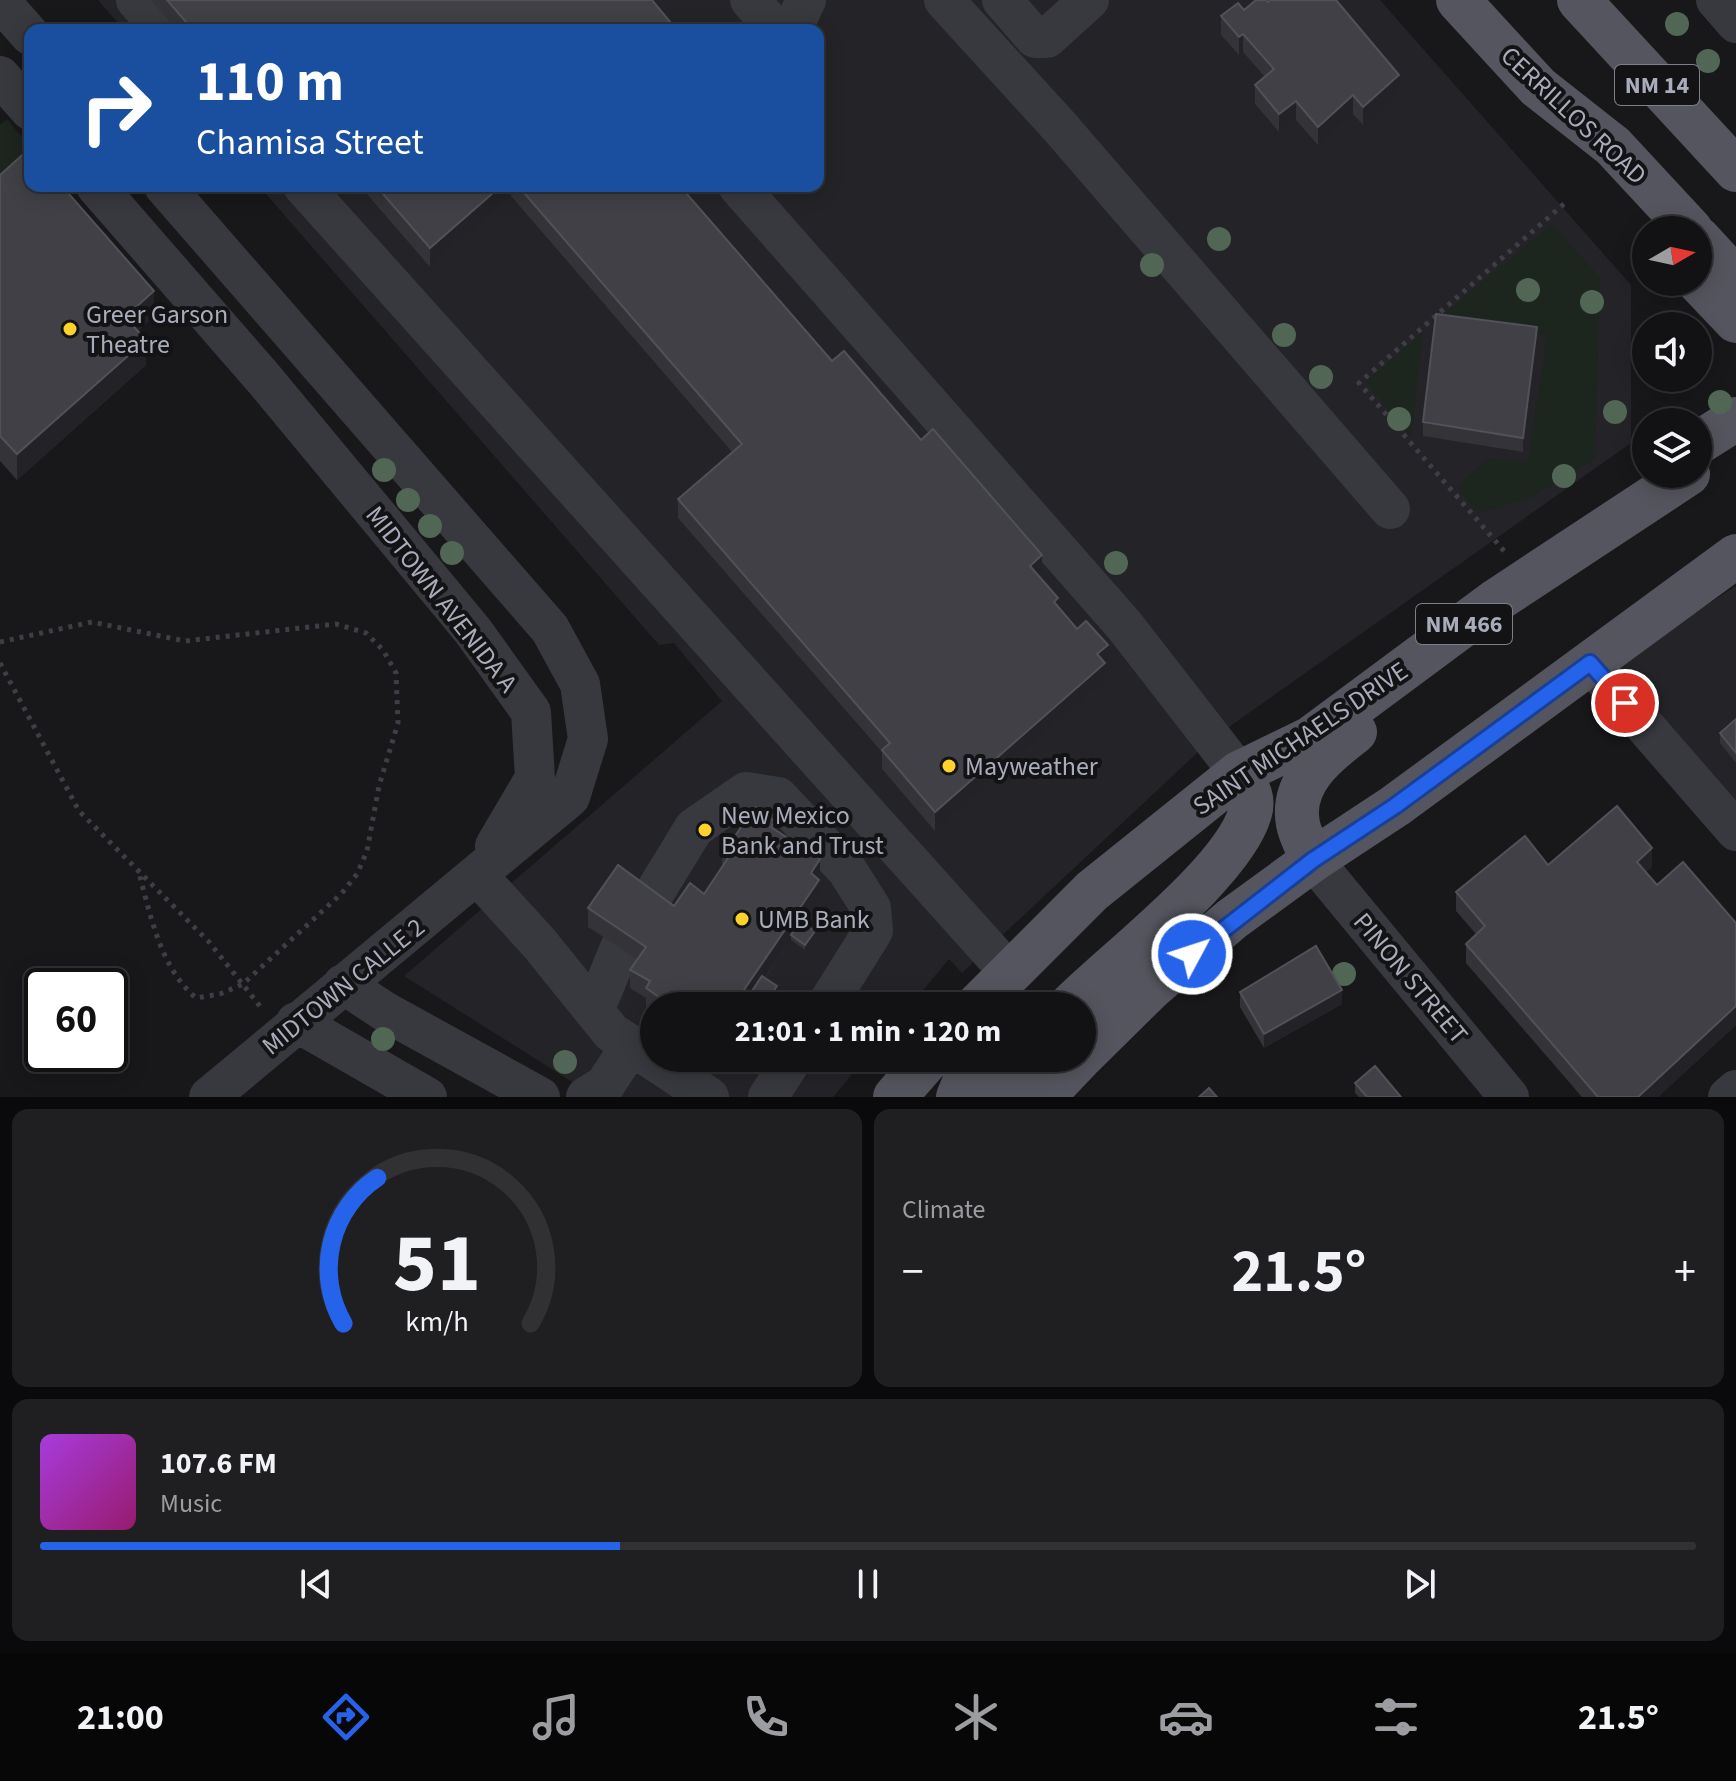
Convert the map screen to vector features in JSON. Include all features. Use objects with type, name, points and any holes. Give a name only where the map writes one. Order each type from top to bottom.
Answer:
[{"type":"main road","name":"CERRILLOS ROAD","points":[[1458,0],[1538,87],[1613,146],[1678,216]]},
{"type":"main road","name":"NM 14","points":[[1579,0],[1736,170]]},
{"type":"main road","points":[[1538,87],[1592,167],[1637,216]]},
{"type":"main road","points":[[1712,253],[1736,279]]},
{"type":"main road","points":[[1712,296],[1736,321]]},
{"type":"main road","points":[[1712,434],[1736,419]]},
{"type":"main road","points":[[1712,460],[1736,446]]},
{"type":"main road","points":[[1085,992],[1209,879],[1250,813],[1252,796],[1239,773],[1291,726],[1434,616],[1632,484]]},
{"type":"main road","name":"SAINT MICHAELS DRIVE","points":[[1002,989],[1092,891],[1239,773],[1311,738],[1497,600],[1667,488]]},
{"type":"main road","points":[[1096,1043],[1174,968],[1313,860],[1395,806],[1736,556]]},
{"type":"main road","points":[[1313,860],[1298,825],[1298,805],[1311,771],[1320,758],[1449,662],[1497,600]]},
{"type":"main road","points":[[895,1097],[917,1072]]},
{"type":"main road","points":[[958,1097],[968,1072]]},
{"type":"main road","points":[[1000,1097],[1012,1072]]},
{"type":"main road","points":[[1043,1097],[1067,1072]]},
{"type":"street","points":[[136,0],[158,24]]},
{"type":"street","points":[[750,0],[771,24]]},
{"type":"street","points":[[795,24],[806,0]]},
{"type":"street","points":[[944,0],[1076,146],[1390,509]]},
{"type":"street","points":[[1002,0],[1035,38],[1047,38],[1089,0]]},
{"type":"street","points":[[1716,0],[1736,23]]},
{"type":"street","points":[[0,1],[24,28]]},
{"type":"street","points":[[0,76],[24,103]]},
{"type":"street","name":"MIDTOWN AVENIDA A","points":[[101,192],[264,379],[473,631],[531,712],[535,778],[478,876]]},
{"type":"street","points":[[169,192],[550,629],[580,684],[588,739],[570,797],[478,876],[611,1032],[640,1052]]},
{"type":"street","points":[[308,192],[1002,989]]},
{"type":"street","points":[[743,192],[1124,625],[1239,773]]},
{"type":"street","points":[[1590,663],[1736,831]]},
{"type":"street","points":[[647,905],[694,828],[746,792],[778,797],[847,870],[871,908],[873,931],[835,992]]},
{"type":"street","name":"PINON STREET","points":[[1313,860],[1509,1097]]},
{"type":"street","name":"MIDTOWN CALLE 2","points":[[209,1097],[289,1028],[478,876]]},
{"type":"street","points":[[594,1011],[620,948]]},
{"type":"street","points":[[343,984],[384,1011],[540,1097]]},
{"type":"street","points":[[289,1028],[427,1097]]},
{"type":"street","points":[[586,1097],[640,1055]]},
{"type":"street","points":[[621,1097],[640,1057]]},
{"type":"street","points":[[671,1072],[709,1097]]},
{"type":"street","points":[[768,1097],[784,1072]]},
{"type":"street","points":[[1728,1097],[1736,1090]]},
{"type":"path","points":[[1506,553],[1359,383],[1565,203]]},
{"type":"path","points":[[0,642],[92,622],[185,641],[228,639],[336,624],[366,633],[383,650],[396,673],[398,723],[379,786],[362,863],[342,893],[243,984],[220,994],[196,998],[179,983],[163,951],[138,870]]},
{"type":"path","points":[[0,663],[79,811],[209,942],[243,984],[289,1028]]},
{"type":"shaded area","points":[[98,0],[1380,0],[1631,285],[1631,443],[1212,739],[962,973],[949,959],[922,992],[640,992],[640,1072],[854,1072],[833,1097],[596,1097],[404,976],[722,701],[674,643],[659,645],[264,192],[824,192],[824,24],[119,24]]},
{"type":"shaded area","points":[[7,119],[24,140],[24,180],[0,200],[0,125]]},
{"type":"shaded area","points":[[1552,224],[1600,278],[1595,459],[1531,497],[1479,513],[1457,487],[1487,459],[1528,462],[1547,335],[1437,320]]},
{"type":"shaded area","points":[[1423,332],[1411,438],[1367,382]]},
{"type":"shaded area","points":[[1736,586],[1736,809],[1613,665]]},
{"type":"building","points":[[167,0],[652,0],[672,24],[188,24]]},
{"type":"building","points":[[1256,0],[1336,0],[1399,75],[1363,107],[1353,95],[1318,127],[1296,101],[1279,114],[1255,85],[1274,69],[1243,34],[1239,37],[1221,16],[1238,3],[1244,10]]},
{"type":"building","name":"Greer Garson Theatre","points":[[24,153],[24,192],[67,192],[154,291],[125,317],[146,340],[17,454],[0,436],[0,175]]},
{"type":"building","points":[[381,192],[494,192],[430,248]]},
{"type":"building","points":[[523,192],[685,192],[832,361],[844,351],[921,440],[933,429],[1042,555],[1030,566],[1058,598],[1054,602],[1077,629],[1086,621],[1108,645],[1097,654],[1105,663],[935,812],[882,750],[890,743],[678,499],[742,444]]},
{"type":"building","points":[[1436,314],[1537,327],[1523,438],[1423,422]]},
{"type":"building","points":[[1736,719],[1736,753],[1720,733]]},
{"type":"building","points":[[1617,806],[1652,848],[1637,862],[1657,885],[1683,862],[1736,923],[1736,1006],[1638,1097],[1598,1097],[1466,944],[1485,926],[1456,892],[1525,836],[1548,865]]},
{"type":"building","name":"UMB Bank","points":[[755,807],[775,822],[771,827],[820,859],[811,873],[819,880],[743,992],[652,992],[646,988],[650,981],[630,970],[646,947],[588,908],[618,865],[674,906],[690,883],[704,894],[728,858],[722,855]]},
{"type":"building","points":[[800,921],[815,931],[805,945],[791,935]]},
{"type":"building","points":[[1316,946],[1342,990],[1264,1034],[1240,992]]},
{"type":"building","points":[[762,976],[777,986],[773,992],[751,992]]},
{"type":"building","points":[[1375,1066],[1401,1097],[1367,1097],[1355,1083]]},
{"type":"building","points":[[1209,1088],[1217,1097],[1199,1097]]},
{"type":"place","name":"Greer Garson Theatre","points":[[70,329]]},
{"type":"place","name":"Mayweather","points":[[949,766]]},
{"type":"place","name":"New Mexico Bank and Trust","points":[[705,830]]},
{"type":"place","name":"UMB Bank","points":[[742,919]]},
{"type":"route","points":[[1192,954],[1232,919],[1395,806],[1590,663],[1625,703]]}]
